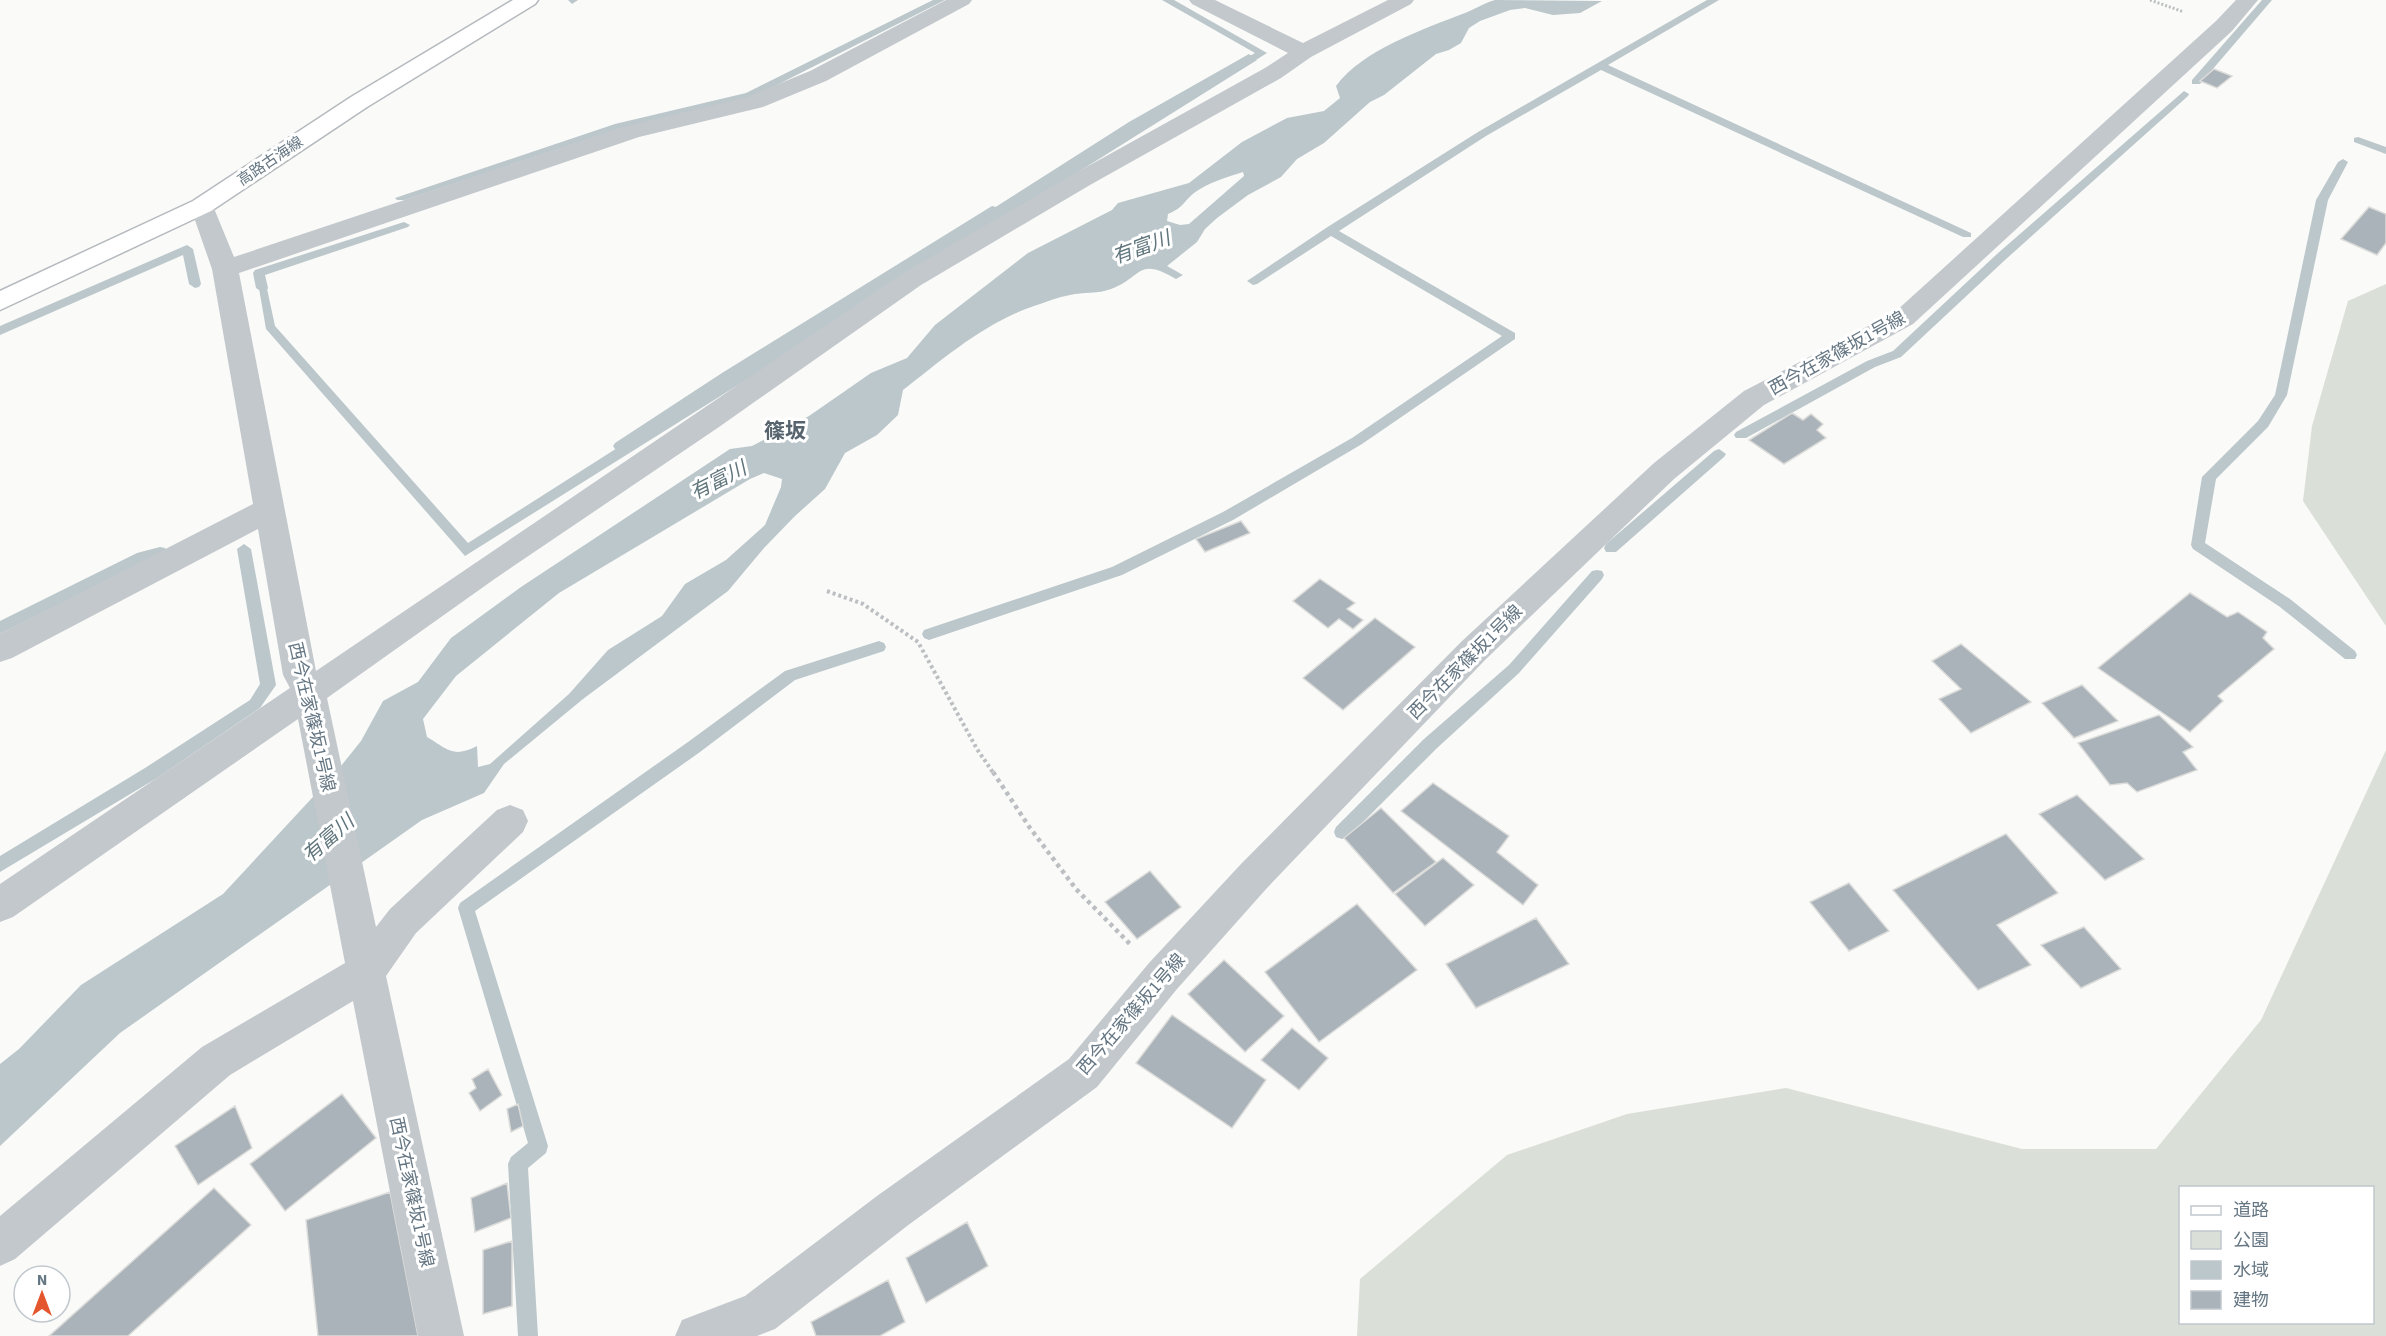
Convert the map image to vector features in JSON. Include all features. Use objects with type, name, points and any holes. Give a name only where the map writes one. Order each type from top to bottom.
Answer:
[{"type":"main road","name":"高路古海線","points":[[0,301],[202,206],[359,102],[528,0]]},
{"type":"street","points":[[225,268],[631,132],[755,102],[818,76],[962,0]]},
{"type":"street","points":[[1199,0],[1303,52]]},
{"type":"street","points":[[0,905],[912,279],[1081,180],[1273,73],[1303,52],[1404,0]]},
{"type":"street","name":"西今在家篠坂1号線","points":[[698,1336],[759,1313],[892,1211],[1083,1073],[1163,976],[1254,876],[1473,651],[1664,471],[1755,398],[1904,318],[2216,34],[2248,0]]},
{"type":"street","name":"西今在家篠坂1号線","points":[[202,206],[225,268],[300,675],[309,692],[441,1336]]},
{"type":"street","points":[[0,649],[270,509]]},
{"type":"street","points":[[0,1244],[216,1061],[367,971],[403,921],[510,821]]},
{"type":"path","points":[[827,591],[863,604],[918,642],[977,749],[1030,828],[1076,889],[1163,976]]},
{"type":"green space","points":[[2386,284],[2386,626],[2303,501],[2312,426],[2348,301]]},
{"type":"green space","points":[[2386,750],[2386,1336],[1357,1336],[1360,1279],[1507,1155],[1627,1114],[1786,1088],[2022,1149],[2156,1149],[2261,1020]]},
{"type":"water","name":"有富川","points":[[1491,1],[1602,1],[1580,13],[1553,15],[1525,8],[1510,10],[1480,21],[1469,28],[1461,43],[1436,54],[1384,95],[1370,102],[1324,143],[1297,159],[1281,177],[1248,195],[1217,218],[1205,229],[1197,242],[1167,266],[1183,275],[1176,279],[1163,272],[1147,269],[1111,289],[1061,297],[1016,313],[965,342],[903,390],[898,415],[877,435],[845,453],[825,489],[764,548],[728,591],[583,699],[504,764],[484,793],[422,820],[120,1033],[0,1146],[0,1064],[19,1049],[81,985],[223,894],[337,771],[361,741],[383,701],[418,682],[451,638],[521,587],[730,449],[752,446],[809,416],[871,373],[907,358],[935,325],[1028,253],[1112,210],[1118,203],[1189,183],[1242,142],[1287,118],[1324,111],[1340,98],[1336,86],[1347,73],[1377,51]],"holes":[[[1243,172],[1244,176],[1189,224],[1180,225],[1167,221],[1168,214],[1180,207],[1199,189]],[[764,473],[782,479],[781,487],[765,525],[726,560],[685,584],[662,616],[608,650],[569,694],[490,764],[478,767],[477,746],[456,752],[446,749],[427,737],[423,719],[456,676],[559,593],[750,479]]]},
{"type":"water","points":[[1249,54],[1257,60],[465,556],[266,329],[256,271],[263,270],[275,326],[468,543],[1129,122]]},
{"type":"building","points":[[2214,69],[2232,76],[2217,88],[2200,81]]},
{"type":"building","points":[[2369,207],[2386,214],[2386,243],[2377,255],[2341,239]]},
{"type":"building","points":[[1792,413],[1803,420],[1811,414],[1823,424],[1817,430],[1826,438],[1784,464],[1749,440]]},
{"type":"building","points":[[1241,521],[1250,533],[1205,552],[1196,539]]},
{"type":"building","points":[[1320,579],[1355,603],[1347,609],[1363,620],[1353,629],[1339,619],[1328,628],[1293,601]]},
{"type":"building","points":[[2190,593],[2227,617],[2238,612],[2267,632],[2263,638],[2274,649],[2218,696],[2223,701],[2190,732],[2098,668]]},
{"type":"building","points":[[1375,618],[1415,647],[1343,710],[1303,678]]},
{"type":"building","points":[[1961,644],[2031,702],[1971,733],[1939,699],[1961,689],[1932,661]]},
{"type":"building","points":[[2082,685],[2118,721],[2074,738],[2042,703]]},
{"type":"building","points":[[2159,715],[2193,747],[2183,752],[2197,770],[2137,792],[2127,783],[2110,785],[2078,743]]},
{"type":"building","points":[[1433,783],[1509,836],[1497,852],[1538,885],[1523,905],[1401,811]]},
{"type":"building","points":[[2077,795],[2144,859],[2105,880],[2039,814]]},
{"type":"building","points":[[1381,808],[1436,862],[1393,893],[1344,838]]},
{"type":"building","points":[[2006,834],[2058,893],[1997,925],[2031,965],[1978,990],[1893,890]]},
{"type":"building","points":[[1443,858],[1474,885],[1425,926],[1395,894]]},
{"type":"building","points":[[1150,871],[1181,907],[1137,939],[1105,902]]},
{"type":"building","points":[[1849,883],[1889,931],[1849,951],[1810,902]]},
{"type":"building","points":[[1357,904],[1417,970],[1319,1042],[1265,972]]},
{"type":"building","points":[[1536,918],[1569,964],[1476,1008],[1446,964]]},
{"type":"building","points":[[2084,927],[2121,969],[2081,988],[2041,945]]},
{"type":"building","points":[[1224,960],[1284,1016],[1245,1052],[1188,994]]},
{"type":"building","points":[[1172,1015],[1266,1080],[1232,1128],[1136,1063]]},
{"type":"building","points":[[1292,1028],[1328,1058],[1299,1090],[1261,1060]]},
{"type":"building","points":[[488,1069],[502,1095],[480,1111],[469,1093],[476,1088],[472,1079]]},
{"type":"building","points":[[342,1094],[376,1138],[285,1211],[250,1164]]},
{"type":"building","points":[[518,1104],[523,1126],[511,1132],[507,1109]]},
{"type":"building","points":[[235,1106],[252,1148],[198,1185],[175,1146]]},
{"type":"building","points":[[507,1183],[511,1218],[475,1232],[471,1198]]},
{"type":"building","points":[[214,1188],[251,1225],[128,1336],[49,1336],[62,1324],[72,1324],[72,1315]]},
{"type":"building","points":[[390,1192],[418,1336],[318,1336],[306,1220]]},
{"type":"building","points":[[967,1222],[988,1266],[926,1303],[906,1258]]},
{"type":"building","points":[[512,1241],[512,1306],[483,1314],[483,1250]]},
{"type":"building","points":[[888,1280],[905,1322],[880,1336],[816,1336],[811,1322]]},
{"type":"waterway","points":[[401,198],[619,126],[749,95],[940,0]]},
{"type":"waterway","points":[[1167,0],[1262,53],[1236,68]]},
{"type":"waterway","points":[[1600,66],[1714,0]]},
{"type":"waterway","points":[[2196,82],[2267,0]]},
{"type":"waterway","points":[[1331,231],[1482,134],[1600,66]]},
{"type":"waterway","points":[[1600,66],[1967,235]]},
{"type":"waterway","points":[[1741,435],[1871,364],[1897,354],[2001,257],[2184,94]]},
{"type":"waterway","points":[[2358,140],[2386,151]]},
{"type":"waterway","points":[[2343,162],[2322,200],[2281,395],[2263,424],[2209,477],[2198,545],[2285,603],[2350,655]]},
{"type":"waterway","points":[[620,446],[726,376],[992,209]]},
{"type":"waterway","points":[[262,288],[259,273],[404,225]]},
{"type":"waterway","points":[[929,634],[1117,571],[1228,516],[1357,441],[1511,336],[1331,231]]},
{"type":"waterway","points":[[1253,281],[1331,231]]},
{"type":"waterway","points":[[0,331],[187,249],[195,284]]},
{"type":"waterway","points":[[1611,548],[1719,454]]},
{"type":"waterway","points":[[0,865],[151,773],[255,704],[268,685],[244,549]]},
{"type":"waterway","points":[[0,628],[142,557],[160,552]]},
{"type":"waterway","points":[[1342,832],[1430,744],[1514,669],[1597,575]]},
{"type":"waterway","points":[[528,1336],[518,1164],[539,1146],[466,908],[694,747],[790,675],[879,647]]},
{"type":"district","name":"篠坂","points":[[785,431]]}]
